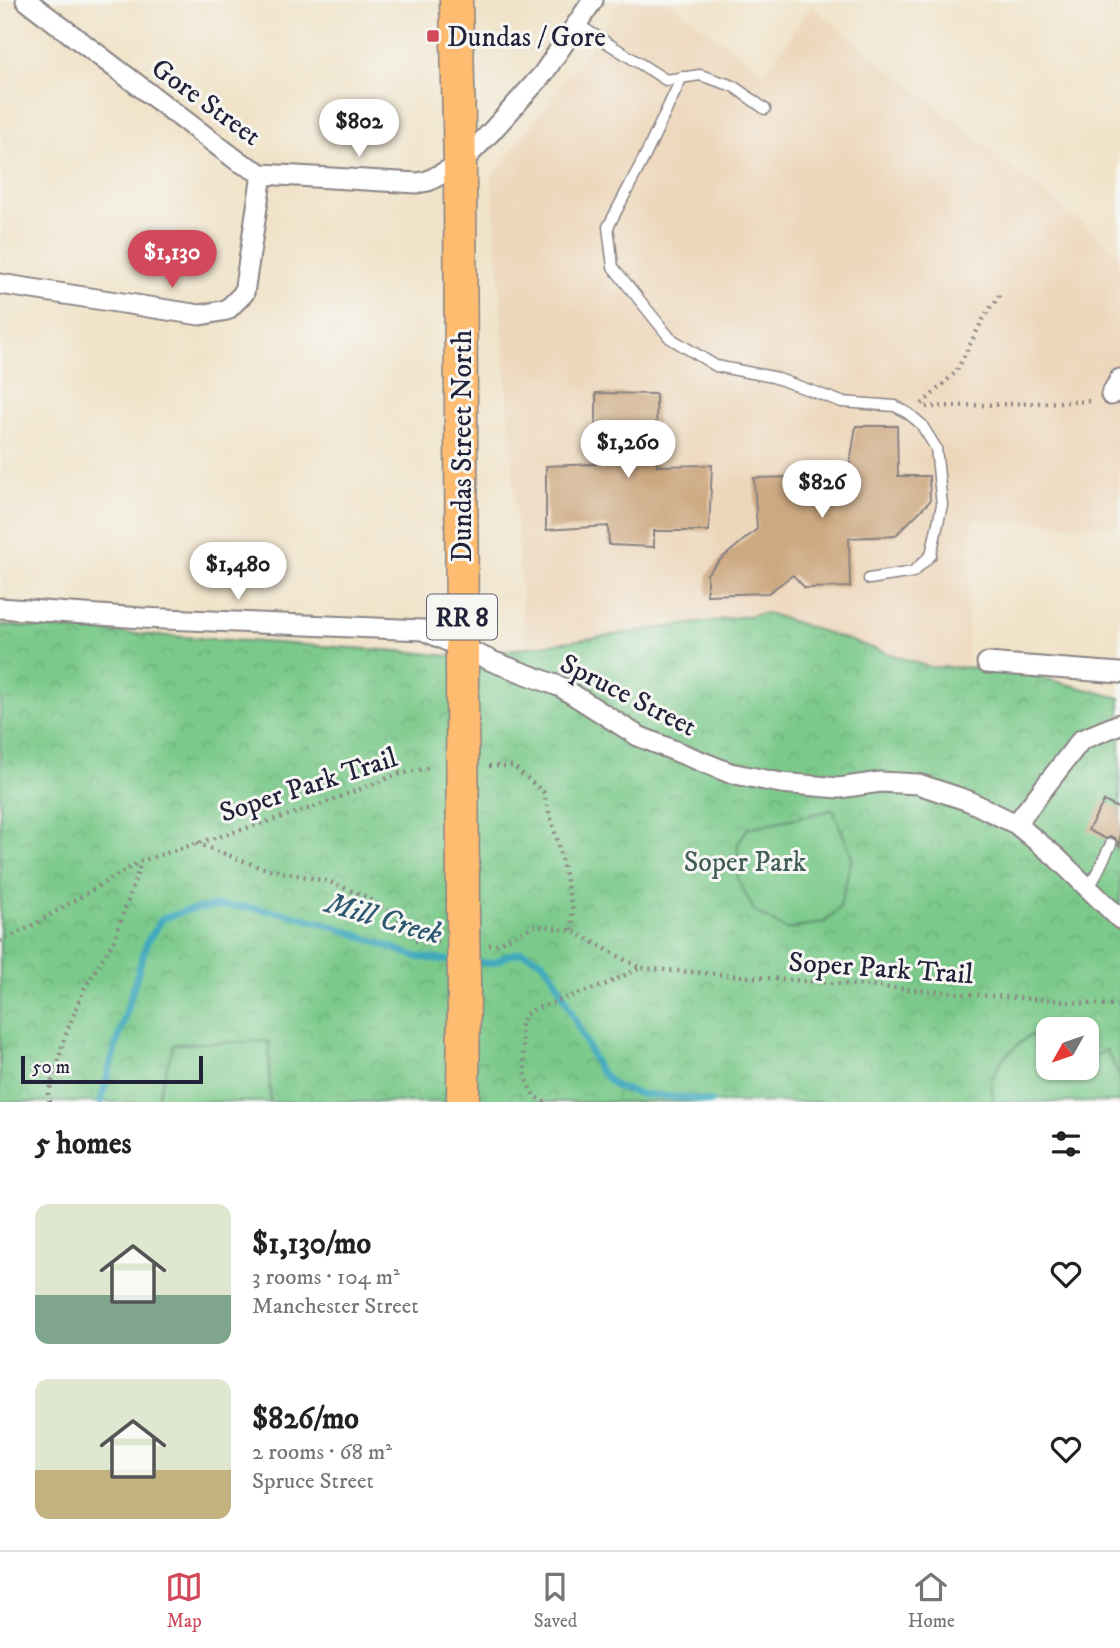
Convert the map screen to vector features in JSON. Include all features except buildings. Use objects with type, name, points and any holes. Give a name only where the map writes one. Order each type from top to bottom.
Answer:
[{"type":"main road","name":"Dundas Street North","points":[[456,0],[460,164],[463,1102]]},
{"type":"street","name":"Gore Street","points":[[26,0],[238,161],[262,174],[418,183],[428,181],[460,164],[543,74],[593,0]]},
{"type":"street","points":[[0,284],[200,315],[227,310],[244,293],[262,174]]},
{"type":"street","name":"Spruce Street","points":[[0,608],[142,618],[423,630],[494,662],[561,687],[638,736],[730,773],[781,783],[838,788],[880,782],[918,784],[970,801],[1016,824],[1055,856],[1120,919]]},
{"type":"street","points":[[987,663],[1120,673]]},
{"type":"street","points":[[1016,824],[1081,740],[1120,724]]},
{"type":"lane","points":[[577,24],[666,80],[700,75],[733,86],[765,109]]},
{"type":"lane","points":[[682,77],[608,227],[613,267],[670,338],[716,366],[773,377],[842,402],[895,406],[921,424],[936,448],[942,505],[931,555],[913,572],[869,579]]},
{"type":"lane","points":[[1089,889],[1111,844]]},
{"type":"path","points":[[1002,292],[984,317],[956,372],[919,407],[1091,401]]},
{"type":"path","points":[[485,766],[513,766],[544,792],[572,907],[573,931]]},
{"type":"path","name":"Soper Park Trail","points":[[0,941],[28,928],[141,861],[314,807],[396,775],[432,767]]},
{"type":"path","name":"Soper Park Trail","points":[[197,843],[259,867],[330,882],[364,896],[397,918],[415,941]]},
{"type":"path","points":[[48,1102],[66,1034],[84,989],[114,940],[141,861]]},
{"type":"path","name":"Soper Park Trail","points":[[495,945],[536,925],[573,931],[639,968],[1120,1006]]},
{"type":"path","name":"Soper Park Trail","points":[[545,1102],[534,1096],[526,1080],[521,1024],[525,1015],[534,1009],[585,992],[639,968]]},
{"type":"shaded area","points":[[622,0],[666,0],[765,73],[811,6],[1120,254],[1120,526],[972,519],[967,667],[929,667],[767,613],[525,647],[492,177],[581,60]]},
{"type":"green space","name":"Soper Park","points":[[767,613],[929,667],[1005,668],[1120,698],[1120,1102],[0,1102],[0,625],[459,657]]},
{"type":"green space","points":[[833,810],[852,856],[840,907],[825,922],[787,930],[754,911],[738,879],[738,844],[748,828]]},
{"type":"green space","points":[[1028,1036],[1036,1036],[1036,1080],[1099,1080],[1099,1054],[1106,1050],[1120,1077],[1120,1102],[993,1102],[991,1080],[1003,1058]]},
{"type":"green space","points":[[269,1041],[270,1102],[156,1102],[174,1044]]},
{"type":"waterway","name":"Mill Creek","points":[[101,1102],[147,942],[162,919],[189,910],[218,906],[246,907],[289,914],[336,927],[417,957],[454,961]]},
{"type":"waterway","name":"Mill Creek","points":[[473,962],[490,963],[522,952],[542,961],[555,978],[599,1070],[615,1086],[639,1094],[711,1102]]},
{"type":"place","name":"Dundas / Gore","points":[[433,36]]}]
